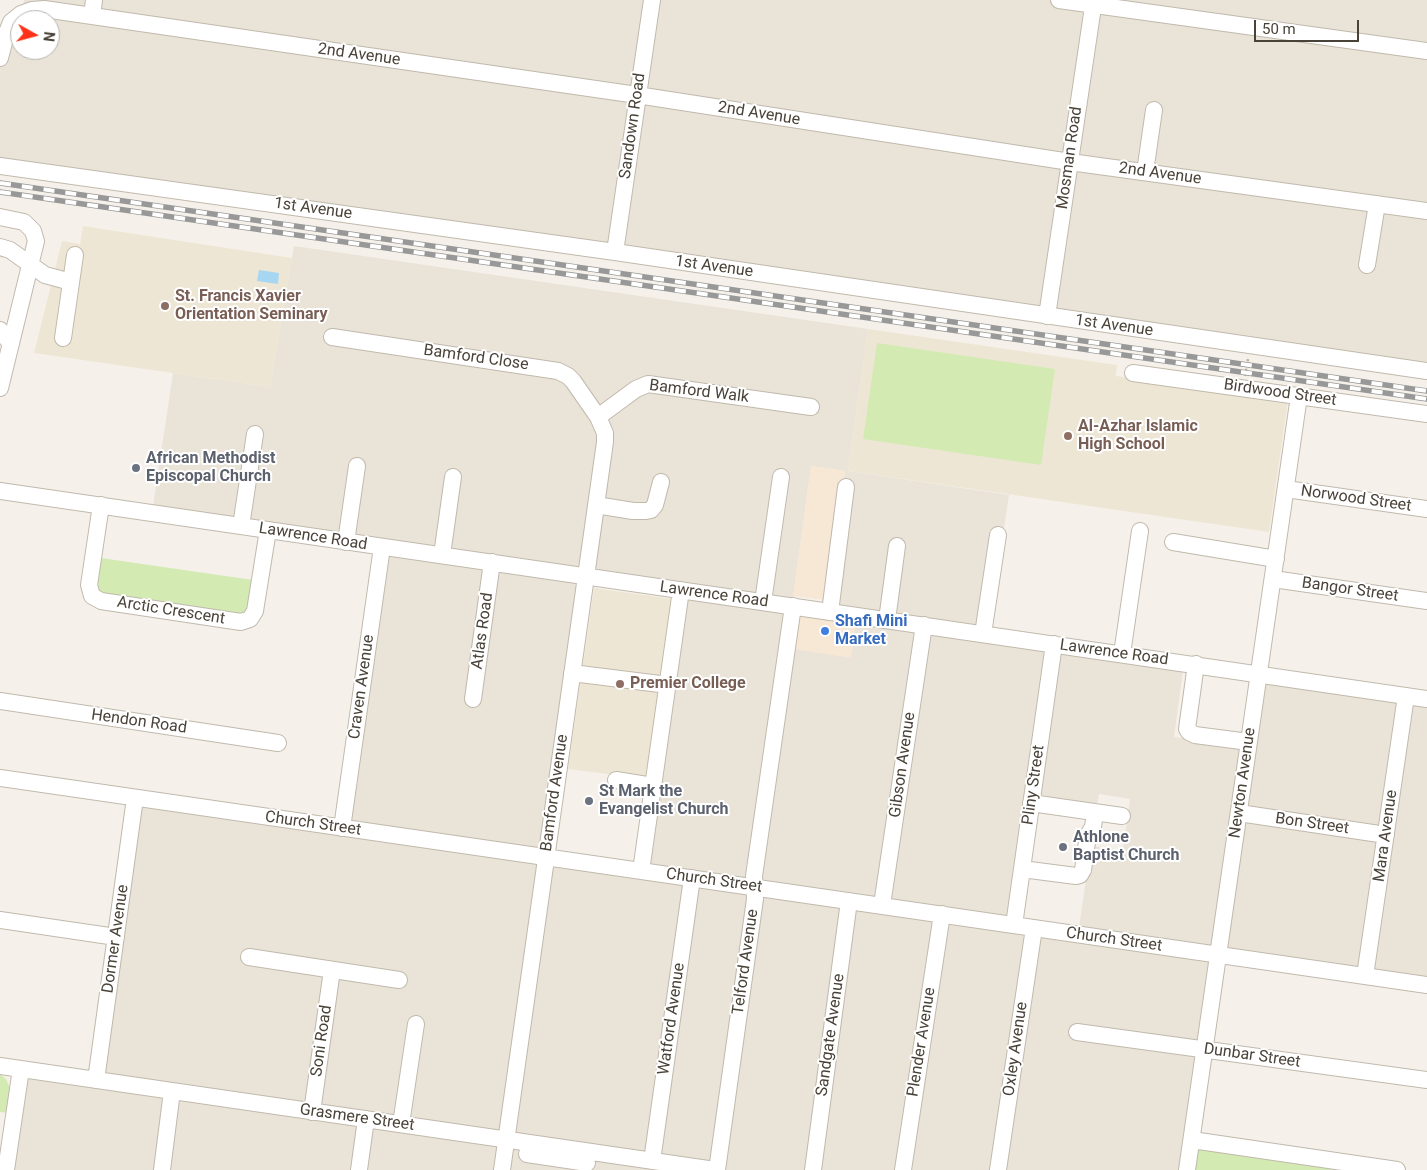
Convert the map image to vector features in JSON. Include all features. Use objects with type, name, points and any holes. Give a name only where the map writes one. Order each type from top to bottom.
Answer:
[{"type":"street","name":"Sandown Road","points":[[615,252],[652,0]]},
{"type":"street","points":[[1059,0],[1093,3],[1427,51]]},
{"type":"street","name":"Mosman Road","points":[[1047,316],[1093,3]]},
{"type":"street","name":"2nd Avenue","points":[[0,58],[11,22],[20,14],[44,9],[93,8],[1070,162],[1427,211]]},
{"type":"street","points":[[1145,172],[1154,110]]},
{"type":"street","name":"1st Avenue","points":[[0,166],[615,252],[1427,371]]},
{"type":"street","points":[[1368,265],[1377,204]]},
{"type":"street","points":[[0,217],[20,220],[29,226],[36,241],[0,388]]},
{"type":"street","points":[[0,247],[10,250],[45,275],[71,282]]},
{"type":"street","points":[[63,338],[75,255]]},
{"type":"street","points":[[0,330],[11,344]]},
{"type":"street","name":"Bamford Close","points":[[332,337],[558,371],[568,376],[598,417]]},
{"type":"street","name":"Birdwood Street","points":[[1133,373],[1427,414]]},
{"type":"street","name":"Bamford Walk","points":[[598,417],[636,389],[648,384],[811,407]]},
{"type":"street","name":"Newton Avenue","points":[[1187,1170],[1299,396]]},
{"type":"street","name":"Bamford Avenue","points":[[502,1170],[605,438],[604,429],[598,417]]},
{"type":"street","points":[[241,526],[255,434]]},
{"type":"street","points":[[346,542],[357,466]]},
{"type":"street","points":[[442,555],[453,477]]},
{"type":"street","points":[[763,602],[780,477]]},
{"type":"street","points":[[596,505],[633,511],[651,510],[655,505],[661,482]]},
{"type":"street","points":[[830,612],[846,487]]},
{"type":"street","name":"Norwood Street","points":[[1286,488],[1427,509]]},
{"type":"street","name":"Lawrence Road","points":[[0,491],[1427,699]]},
{"type":"street","name":"Arctic Crescent","points":[[101,506],[89,585],[92,596],[101,601],[241,622],[250,619],[255,611],[268,530]]},
{"type":"street","points":[[1122,654],[1140,531]]},
{"type":"street","points":[[983,634],[998,535]]},
{"type":"street","points":[[1173,542],[1276,559]]},
{"type":"street","points":[[887,620],[897,546]]},
{"type":"street","name":"Craven Avenue","points":[[342,828],[382,547]]},
{"type":"street","name":"Atlas Road","points":[[473,699],[492,562]]},
{"type":"street","name":"Bangor Street","points":[[1273,579],[1427,602]]},
{"type":"street","points":[[640,871],[681,590]]},
{"type":"street","name":"Telford Avenue","points":[[716,1170],[755,899],[754,876],[793,606]]},
{"type":"street","name":"Gibson Avenue","points":[[882,905],[924,625]]},
{"type":"street","name":"Pliny Street","points":[[1014,925],[1054,644]]},
{"type":"street","points":[[1196,664],[1187,729],[1189,732],[1249,742]]},
{"type":"street","points":[[572,672],[668,685]]},
{"type":"street","name":"Mara Avenue","points":[[1365,976],[1406,696]]},
{"type":"street","name":"Hendon Road","points":[[0,701],[278,742]]},
{"type":"street","name":"Church Street","points":[[0,778],[1427,985]]},
{"type":"street","points":[[616,780],[653,786]]},
{"type":"street","name":"Dormer Avenue","points":[[96,1080],[135,798]]},
{"type":"street","points":[[1031,803],[1122,816]]},
{"type":"street","points":[[1022,868],[1080,875],[1083,870],[1088,835],[1095,812]]},
{"type":"street","name":"Bon Street","points":[[1239,813],[1386,834]]},
{"type":"street","name":"Watford Avenue","points":[[641,1163],[692,878]]},
{"type":"street","name":"Sandgate Avenue","points":[[813,1170],[849,901]]},
{"type":"street","name":"Plender Avenue","points":[[903,1170],[942,914]]},
{"type":"street","points":[[0,920],[116,937]]},
{"type":"street","name":"Oxley Avenue","points":[[998,1170],[1034,928]]},
{"type":"street","points":[[249,957],[399,980]]},
{"type":"street","name":"Soni Road","points":[[312,1112],[332,970]]},
{"type":"street","points":[[400,1124],[416,1024]]},
{"type":"street","name":"Dunbar Street","points":[[1077,1032],[1427,1080]]},
{"type":"street","name":"Grasmere Street","points":[[0,1066],[506,1140],[587,1162],[641,1163],[716,1170]]},
{"type":"street","points":[[6,1170],[21,1069]]},
{"type":"street","points":[[162,1170],[172,1091]]},
{"type":"street","points":[[359,1170],[366,1119]]},
{"type":"street","points":[[1192,1140],[1397,1170]]},
{"type":"street","points":[[527,1154],[587,1162]]},
{"type":"path","points":[[1243,388],[1250,345]]},
{"type":"shaded area","points":[[24,0],[1427,0],[1427,371],[0,166],[0,58],[10,37],[10,60],[60,60],[60,10],[22,10]]},
{"type":"shaded area","name":"St. Francis Xavier Orientation Seminary","points":[[83,226],[292,258],[270,387],[34,353],[62,241],[80,244]]},
{"type":"shaded area","points":[[294,246],[868,329],[848,471],[1009,495],[988,634],[1184,662],[1174,737],[1248,747],[1258,673],[1427,698],[1427,985],[1218,955],[1187,1170],[5,1170],[20,1069],[95,1079],[134,797],[341,827],[381,546],[152,513],[173,373],[270,387]],"holes":[[[811,466],[845,471],[825,610],[792,605]],[[586,575],[681,589],[640,870],[545,857]],[[1099,794],[1130,799],[1123,850],[1091,846],[1078,934],[1013,924],[1032,797],[1097,807]]]},
{"type":"shaded area","name":"Al-Azhar Islamic High School","points":[[868,329],[1117,365],[1116,376],[1288,400],[1269,532],[848,471]]},
{"type":"shaded area","points":[[811,466],[845,471],[826,600],[793,596]]},
{"type":"shaded area","name":"Premier College","points":[[594,588],[672,599],[647,779],[568,769]]},
{"type":"shaded area","name":"Shafi Mini Market","points":[[800,615],[856,622],[851,658],[793,649]]},
{"type":"green space","points":[[877,343],[1055,369],[1041,465],[863,439]]},
{"type":"green space","points":[[101,558],[253,580],[249,608],[241,615],[101,595],[97,585]]},
{"type":"green space","points":[[0,1074],[6,1079],[11,1090],[8,1113],[0,1112]]},
{"type":"green space","points":[[1198,1148],[1358,1170],[1194,1170]]},
{"type":"water","points":[[259,270],[279,273],[278,284],[257,281]]},
{"type":"railway","points":[[0,183],[1427,391]]},
{"type":"railway","points":[[0,192],[1427,399]]},
{"type":"place","name":"St. Francis Xavier Orientation Seminary","points":[[165,306]]},
{"type":"place","name":"Al-Azhar Islamic High School","points":[[1068,436]]},
{"type":"place","name":"African Methodist Episcopal Church","points":[[136,468]]},
{"type":"place","name":"Shafi Mini Market","points":[[825,631]]},
{"type":"place","name":"Premier College","points":[[620,684]]},
{"type":"place","name":"St Mark the Evangelist Church","points":[[589,801]]},
{"type":"place","name":"Athlone Baptist Church","points":[[1063,847]]}]
